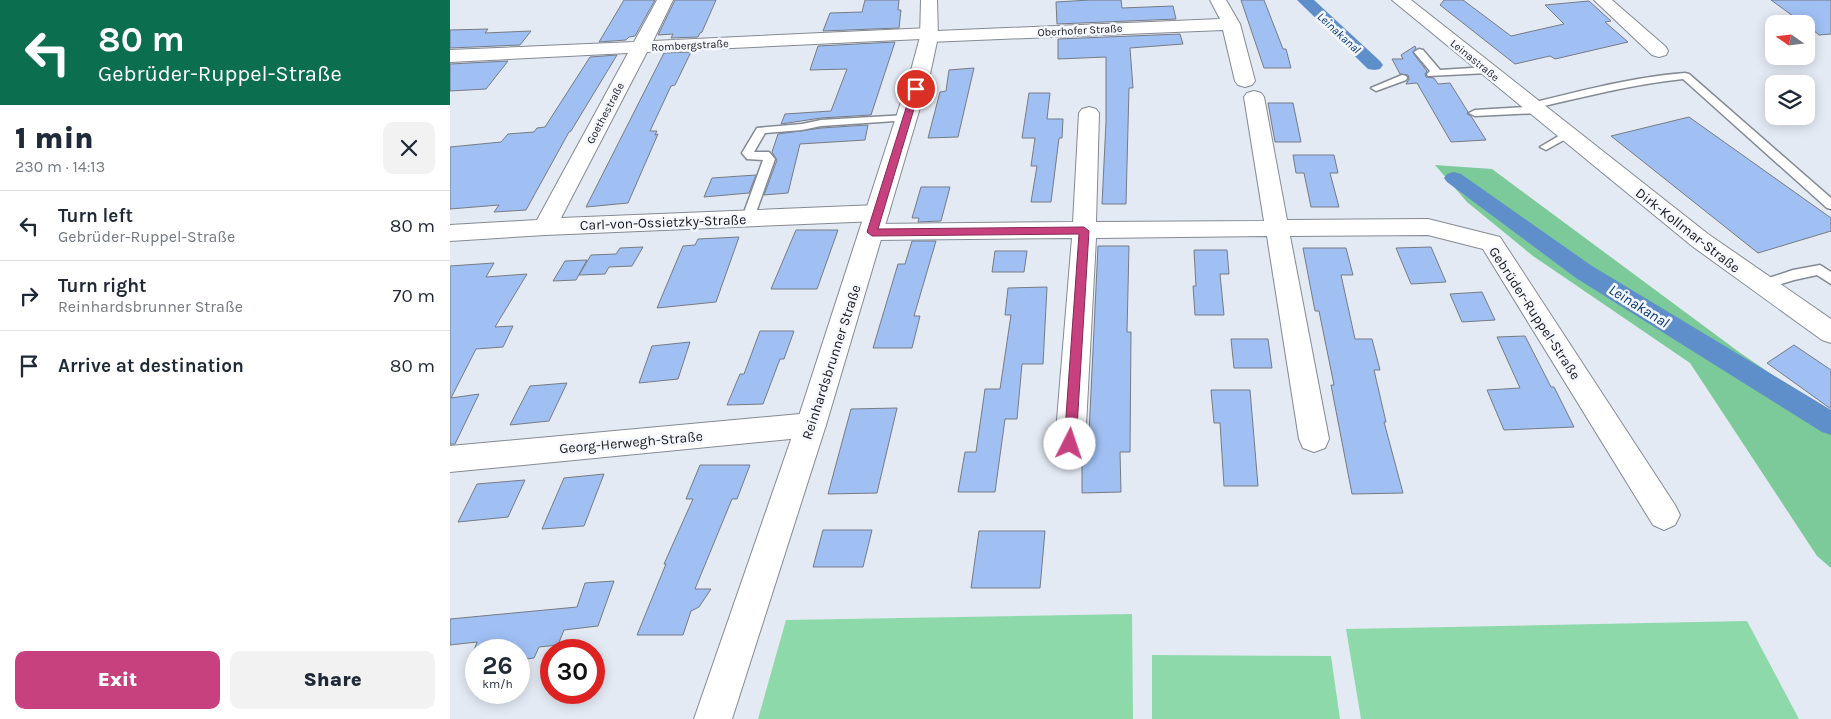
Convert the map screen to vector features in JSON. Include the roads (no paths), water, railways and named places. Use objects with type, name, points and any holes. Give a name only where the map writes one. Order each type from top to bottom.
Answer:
[{"type":"street","name":"Goethestraße","points":[[545,227],[665,0]]},
{"type":"street","name":"Reinhardsbrunner Straße","points":[[713,719],[811,425],[875,223],[929,35],[929,0]]},
{"type":"street","points":[[1218,0],[1231,24],[1249,89],[1277,229],[1314,439]]},
{"type":"street","name":"Leinastraße","points":[[1400,0],[1546,118]]},
{"type":"street","points":[[1602,0],[1659,51]]},
{"type":"street","name":"Oberhofer Straße","points":[[929,35],[1231,24]]},
{"type":"street","name":"Rombergstraße","points":[[450,56],[929,35]]},
{"type":"street","points":[[1070,444],[1084,231],[1089,113]]},
{"type":"street","name":"Dirk-Kollmar-Straße","points":[[1546,118],[1700,240],[1831,333]]},
{"type":"street","name":"Carl-von-Ossietzky-Straße","points":[[450,233],[748,218],[875,223]]},
{"type":"street","name":"Gebrüder-Ruppel-Straße","points":[[875,223],[1084,231],[1428,227],[1491,243],[1664,515]]},
{"type":"street","name":"Georg-Herwegh-Straße","points":[[450,459],[811,425]]},
{"type":"lane","points":[[1419,52],[1435,74],[1488,70]]},
{"type":"lane","points":[[1475,113],[1546,118],[1659,77],[1685,76],[1831,205]]},
{"type":"lane","points":[[1376,88],[1402,78]]},
{"type":"lane","points":[[748,218],[769,159],[765,155],[751,156],[748,153],[761,130],[802,127],[822,123],[906,118]]},
{"type":"lane","points":[[1546,118],[1546,147]]},
{"type":"lane","points":[[1762,285],[1793,275],[1827,272]]},
{"type":"waterway","name":"Leinakanal","points":[[1305,0],[1374,65]]},
{"type":"waterway","name":"Leinakanal","points":[[1454,178],[1584,272],[1831,424]]}]
